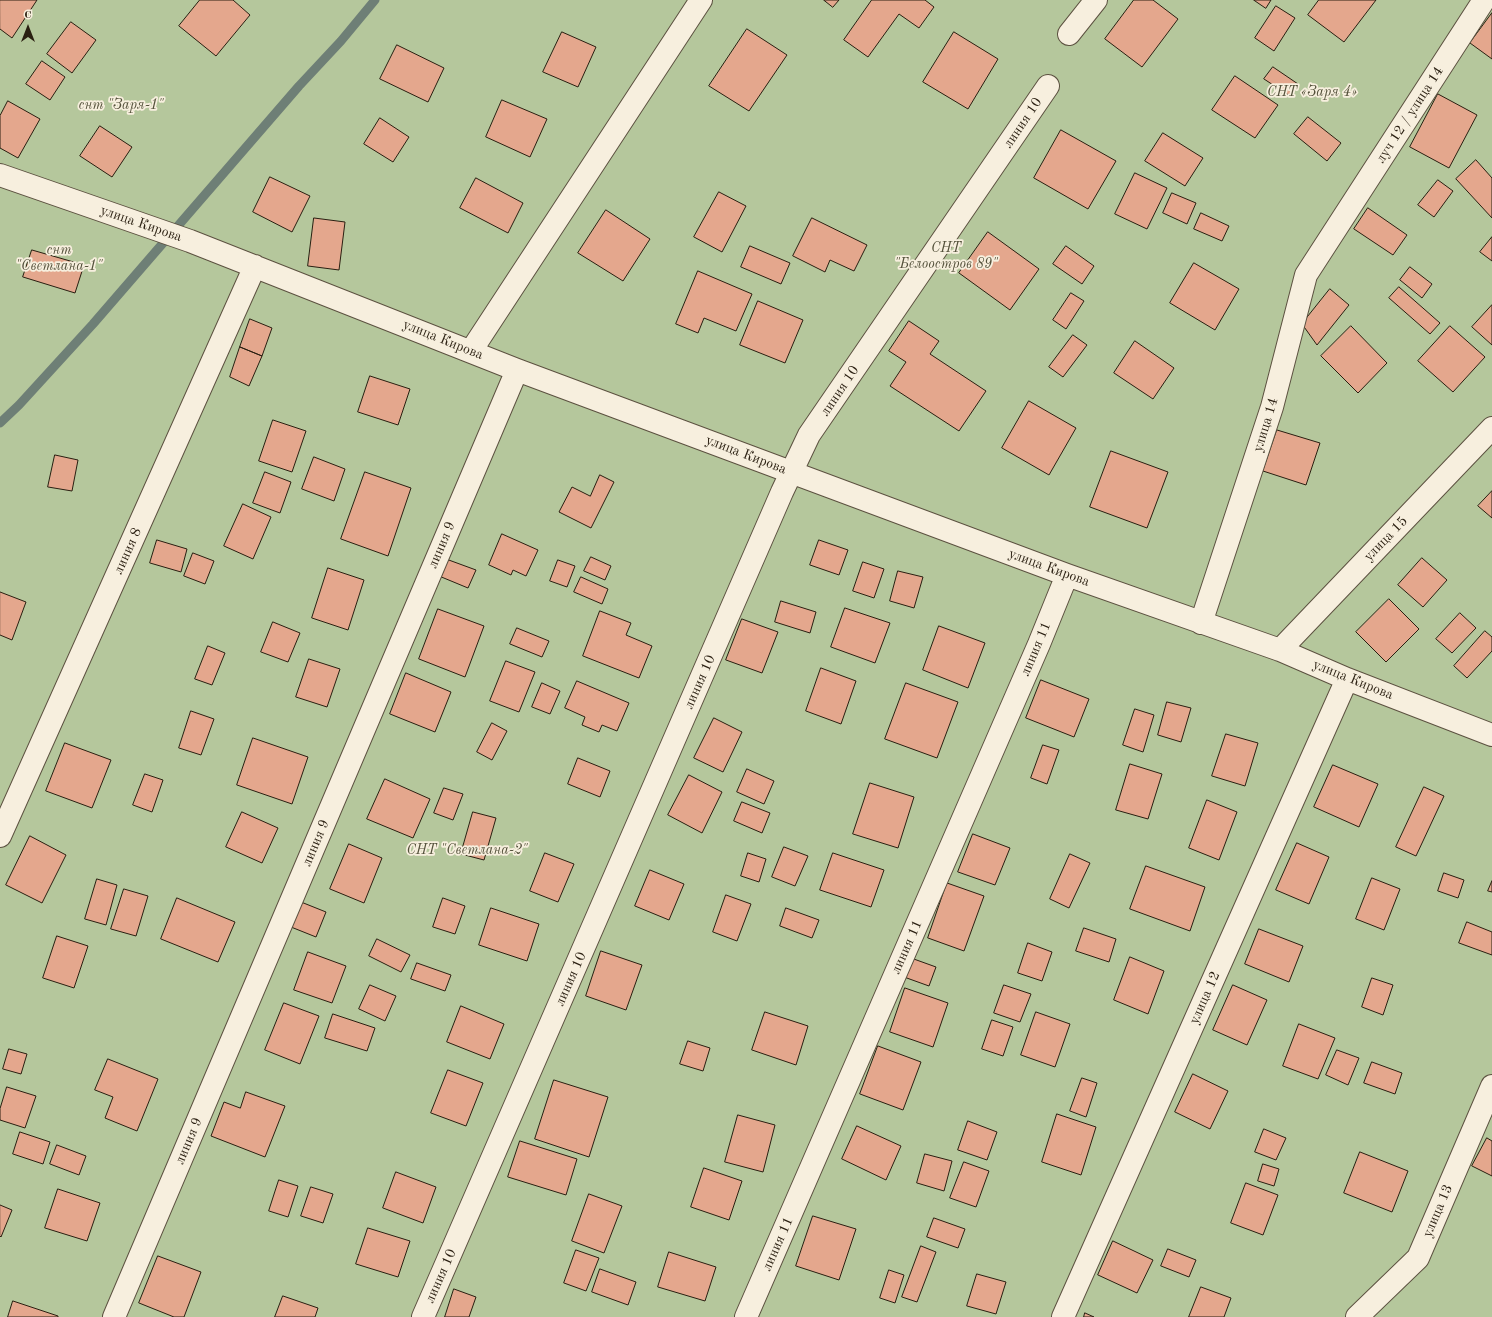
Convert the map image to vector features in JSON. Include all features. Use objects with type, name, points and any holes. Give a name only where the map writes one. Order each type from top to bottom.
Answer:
[{"type":"street","points":[[471,351],[701,0]]},
{"type":"street","points":[[1069,34],[1096,0]]},
{"type":"street","name":"луч 12 / улица 14","points":[[1335,230],[1484,0]]},
{"type":"street","name":"линия 10","points":[[423,1317],[791,472],[809,435],[1048,86]]},
{"type":"street","name":"улица Кирова","points":[[0,175],[154,228],[255,266],[517,370],[1067,575],[1280,650],[1347,679],[1492,735]]},
{"type":"street","name":"улица 14","points":[[1201,623],[1272,407],[1306,275],[1335,230]]},
{"type":"street","name":"линия 8","points":[[0,836],[255,266]]},
{"type":"street","name":"линия 9","points":[[114,1317],[517,370]]},
{"type":"street","name":"улица 15","points":[[1280,650],[1492,428]]},
{"type":"street","name":"линия 11","points":[[746,1317],[1039,644],[1067,575]]},
{"type":"street","name":"улица 12","points":[[1063,1317],[1347,679]]},
{"type":"street","name":"улица 13","points":[[1357,1317],[1418,1258],[1492,1086]]},
{"type":"green space","name":"СНТ \"Светлана-2\"","points":[[0,0],[1492,0],[1492,1317],[0,1317]]},
{"type":"building","points":[[0,0],[37,0],[12,38],[0,29]]},
{"type":"building","points":[[200,0],[233,0],[250,15],[216,56],[179,26]]},
{"type":"building","points":[[824,0],[839,0],[833,7]]},
{"type":"building","points":[[872,0],[925,0],[934,7],[919,28],[899,14],[868,57],[844,40]]},
{"type":"building","points":[[1134,0],[1153,0],[1178,19],[1142,67],[1105,39]]},
{"type":"building","points":[[1254,0],[1271,0],[1266,8]]},
{"type":"building","points":[[1319,0],[1376,0],[1344,42],[1308,15]]},
{"type":"building","points":[[1276,6],[1295,18],[1274,51],[1255,38]]},
{"type":"building","points":[[1492,13],[1492,59],[1470,43]]},
{"type":"building","points":[[71,22],[96,40],[72,73],[47,54]]},
{"type":"building","points":[[747,29],[787,55],[749,111],[709,86]]},
{"type":"building","points":[[562,32],[596,47],[578,87],[543,72]]},
{"type":"building","points":[[954,32],[998,59],[968,109],[923,82]]},
{"type":"building","points":[[397,45],[444,68],[428,102],[380,79]]},
{"type":"building","points":[[42,61],[65,77],[50,100],[26,84]]},
{"type":"building","points":[[1273,67],[1298,84],[1290,96],[1264,79]]},
{"type":"building","points":[[1235,76],[1278,105],[1255,138],[1212,110]]},
{"type":"building","points":[[1438,94],[1477,115],[1449,168],[1410,147]]},
{"type":"building","points":[[502,100],[547,119],[530,157],[486,137]]},
{"type":"building","points":[[8,101],[40,119],[18,158],[0,148],[0,116]]},
{"type":"building","points":[[1308,117],[1341,143],[1327,161],[1294,134]]},
{"type":"building","points":[[380,118],[409,137],[393,162],[364,144]]},
{"type":"building","points":[[100,126],[132,147],[112,177],[80,156]]},
{"type":"building","points":[[1061,130],[1116,161],[1088,209],[1034,178]]},
{"type":"building","points":[[1163,133],[1203,158],[1185,186],[1145,161]]},
{"type":"building","points":[[1476,160],[1492,178],[1492,218],[1456,179]]},
{"type":"building","points":[[1135,173],[1167,188],[1147,229],[1115,214]]},
{"type":"building","points":[[270,177],[310,196],[292,232],[253,212]]},
{"type":"building","points":[[476,178],[523,203],[508,233],[460,208]]},
{"type":"building","points":[[1438,180],[1453,191],[1434,217],[1418,205]]},
{"type":"building","points":[[719,192],[746,206],[722,252],[694,237]]},
{"type":"building","points":[[1172,193],[1196,203],[1187,224],[1163,213]]},
{"type":"building","points":[[1368,208],[1407,235],[1393,255],[1354,229]]},
{"type":"building","points":[[606,210],[650,239],[623,281],[578,253]]},
{"type":"building","points":[[1201,213],[1229,226],[1222,241],[1194,229]]},
{"type":"building","points":[[314,218],[345,222],[339,270],[308,266]]},
{"type":"building","points":[[812,218],[867,245],[854,271],[830,260],[825,272],[793,256]]},
{"type":"building","points":[[988,232],[1039,269],[1010,310],[959,273]]},
{"type":"building","points":[[1492,237],[1492,261],[1480,252]]},
{"type":"building","points":[[750,246],[790,263],[781,284],[741,267]]},
{"type":"building","points":[[1066,246],[1094,266],[1082,284],[1053,264]]},
{"type":"building","points":[[32,250],[84,265],[75,293],[23,277]]},
{"type":"building","points":[[1194,263],[1239,289],[1215,330],[1170,303]]},
{"type":"building","points":[[1410,267],[1432,284],[1422,298],[1400,280]]},
{"type":"building","points":[[698,271],[752,294],[736,331],[704,318],[698,333],[676,324]]},
{"type":"building","points":[[1399,287],[1440,323],[1430,334],[1389,298]]},
{"type":"building","points":[[1330,289],[1349,305],[1317,345],[1302,324]]},
{"type":"building","points":[[1071,293],[1084,301],[1066,329],[1053,320]]},
{"type":"building","points":[[758,301],[803,320],[785,363],[740,345]]},
{"type":"building","points":[[1492,305],[1492,345],[1472,327]]},
{"type":"building","points":[[250,319],[272,328],[262,356],[240,347]]},
{"type":"building","points":[[909,321],[939,341],[930,354],[986,391],[959,431],[890,386],[906,362],[889,351]]},
{"type":"building","points":[[1351,326],[1387,363],[1358,393],[1321,356]]},
{"type":"building","points":[[1450,326],[1485,357],[1453,392],[1418,361]]},
{"type":"building","points":[[1073,335],[1087,345],[1063,377],[1049,367]]},
{"type":"building","points":[[1135,341],[1174,368],[1153,399],[1114,373]]},
{"type":"building","points":[[240,347],[262,356],[249,386],[230,377]]},
{"type":"building","points":[[370,376],[410,389],[398,425],[358,412]]},
{"type":"building","points":[[1029,401],[1076,428],[1049,475],[1002,448]]},
{"type":"building","points":[[273,420],[306,431],[292,472],[259,461]]},
{"type":"building","points":[[1277,430],[1320,443],[1306,485],[1263,471]]},
{"type":"building","points":[[1111,451],[1168,472],[1147,528],[1090,507]]},
{"type":"building","points":[[55,455],[78,460],[72,491],[48,487]]},
{"type":"building","points":[[314,457],[345,469],[334,501],[302,489]]},
{"type":"building","points":[[265,472],[291,482],[280,513],[253,503]]},
{"type":"building","points":[[365,472],[411,488],[388,556],[341,539]]},
{"type":"building","points":[[600,475],[614,482],[591,528],[559,512],[572,487],[590,496]]},
{"type":"building","points":[[1492,491],[1492,518],[1478,506]]},
{"type":"building","points":[[243,504],[271,517],[253,559],[224,546]]},
{"type":"building","points":[[502,534],[538,550],[526,576],[513,570],[511,575],[489,565]]},
{"type":"building","points":[[157,540],[187,549],[181,572],[150,563]]},
{"type":"building","points":[[819,540],[848,550],[839,575],[810,565]]},
{"type":"building","points":[[193,553],[214,561],[205,584],[184,576]]},
{"type":"building","points":[[591,557],[611,566],[605,580],[584,571]]},
{"type":"building","points":[[1422,558],[1447,580],[1423,607],[1398,585]]},
{"type":"building","points":[[446,559],[476,570],[468,588],[439,576]]},
{"type":"building","points":[[558,560],[575,566],[567,587],[550,581]]},
{"type":"building","points":[[863,562],[884,569],[874,598],[853,591]]},
{"type":"building","points":[[328,568],[364,580],[348,630],[312,618]]},
{"type":"building","points":[[898,571],[923,577],[914,608],[890,601]]},
{"type":"building","points":[[581,577],[608,589],[602,604],[574,592]]},
{"type":"building","points":[[0,592],[26,602],[12,640],[0,635]]},
{"type":"building","points":[[1389,599],[1419,629],[1386,662],[1356,632]]},
{"type":"building","points":[[781,601],[816,612],[810,633],[775,622]]},
{"type":"building","points":[[845,608],[890,623],[875,663],[831,647]]},
{"type":"building","points":[[438,609],[484,626],[465,677],[419,659]]},
{"type":"building","points":[[600,611],[631,623],[626,635],[652,646],[639,678],[583,656]]},
{"type":"building","points":[[1460,613],[1476,628],[1452,653],[1436,639]]},
{"type":"building","points":[[742,619],[778,632],[762,673],[726,660]]},
{"type":"building","points":[[273,622],[300,633],[288,662],[261,652]]},
{"type":"building","points":[[939,626],[985,643],[968,688],[923,670]]},
{"type":"building","points":[[517,628],[549,641],[542,657],[510,644]]},
{"type":"building","points":[[1485,631],[1492,637],[1492,651],[1467,678],[1454,666]]},
{"type":"building","points":[[208,646],[225,653],[212,685],[195,679]]},
{"type":"building","points":[[309,659],[340,669],[327,707],[296,697]]},
{"type":"building","points":[[506,661],[535,672],[519,712],[490,701]]},
{"type":"building","points":[[821,668],[856,681],[841,724],[806,711]]},
{"type":"building","points":[[406,673],[451,692],[435,732],[390,714]]},
{"type":"building","points":[[1041,680],[1089,699],[1074,737],[1026,718]]},
{"type":"building","points":[[577,681],[629,703],[617,731],[602,725],[599,732],[582,725],[585,717],[565,708]]},
{"type":"building","points":[[542,683],[560,691],[550,714],[532,707]]},
{"type":"building","points":[[906,683],[958,702],[937,758],[885,739]]},
{"type":"building","points":[[1167,702],[1191,708],[1181,742],[1158,735]]},
{"type":"building","points":[[1135,709],[1154,715],[1143,752],[1123,745]]},
{"type":"building","points":[[191,711],[214,719],[201,755],[179,748]]},
{"type":"building","points":[[714,718],[742,732],[723,772],[694,758]]},
{"type":"building","points":[[492,723],[507,731],[492,760],[477,752]]},
{"type":"building","points":[[1226,734],[1258,743],[1245,786],[1212,776]]},
{"type":"building","points":[[253,738],[308,757],[292,804],[237,785]]},
{"type":"building","points":[[65,743],[111,760],[92,808],[46,791]]},
{"type":"building","points":[[1043,745],[1059,750],[1047,784],[1031,778]]},
{"type":"building","points":[[578,758],[610,771],[600,797],[568,784]]},
{"type":"building","points":[[1130,764],[1162,774],[1148,819],[1116,810]]},
{"type":"building","points":[[1333,765],[1378,784],[1359,827],[1314,807]]},
{"type":"building","points":[[747,769],[774,781],[764,804],[737,792]]},
{"type":"building","points":[[145,774],[163,780],[152,812],[133,805]]},
{"type":"building","points":[[689,775],[722,792],[702,833],[668,815]]},
{"type":"building","points":[[385,779],[430,799],[413,838],[367,819]]},
{"type":"building","points":[[870,783],[914,797],[898,848],[853,834]]},
{"type":"building","points":[[1424,787],[1444,796],[1416,856],[1396,847]]},
{"type":"building","points":[[444,788],[463,794],[453,820],[434,813]]},
{"type":"building","points":[[1207,800],[1237,812],[1219,860],[1189,848]]},
{"type":"building","points":[[742,802],[770,813],[762,833],[734,821]]},
{"type":"building","points":[[242,812],[278,828],[262,863],[226,847]]},
{"type":"building","points":[[473,812],[496,818],[484,860],[461,854]]},
{"type":"building","points":[[973,834],[1010,848],[995,885],[958,872]]},
{"type":"building","points":[[30,836],[66,855],[42,903],[6,885]]},
{"type":"building","points":[[1297,843],[1329,857],[1309,904],[1276,890]]},
{"type":"building","points":[[349,844],[382,858],[364,903],[330,889]]},
{"type":"building","points":[[784,847],[808,856],[795,886],[772,877]]},
{"type":"building","points":[[545,853],[574,864],[558,902],[530,891]]},
{"type":"building","points":[[748,853],[766,859],[759,882],[741,876]]},
{"type":"building","points":[[833,853],[884,870],[871,907],[820,890]]},
{"type":"building","points":[[1070,854],[1090,863],[1069,908],[1050,899]]},
{"type":"building","points":[[1146,866],[1205,887],[1190,931],[1130,909]]},
{"type":"building","points":[[650,870],[684,884],[669,920],[635,906]]},
{"type":"building","points":[[1444,873],[1464,880],[1458,898],[1438,891]]},
{"type":"building","points":[[1372,878],[1400,889],[1384,930],[1356,919]]},
{"type":"building","points":[[97,879],[117,885],[106,925],[85,919]]},
{"type":"building","points":[[1492,881],[1492,892],[1488,891]]},
{"type":"building","points":[[947,883],[984,896],[964,951],[928,938]]},
{"type":"building","points":[[124,889],[148,896],[136,936],[111,929]]},
{"type":"building","points":[[726,895],[751,904],[737,941],[713,932]]},
{"type":"building","points":[[177,898],[235,922],[218,962],[161,939]]},
{"type":"building","points":[[443,898],[465,906],[455,934],[433,927]]},
{"type":"building","points":[[301,902],[326,912],[316,937],[291,927]]},
{"type":"building","points":[[491,908],[539,924],[527,961],[479,945]]},
{"type":"building","points":[[786,908],[819,920],[812,938],[780,926]]},
{"type":"building","points":[[1467,922],[1492,932],[1492,955],[1459,943]]},
{"type":"building","points":[[1084,928],[1116,939],[1109,962],[1076,951]]},
{"type":"building","points":[[1259,929],[1303,946],[1289,982],[1245,964]]},
{"type":"building","points":[[57,936],[88,946],[74,988],[43,978]]},
{"type":"building","points":[[377,939],[410,955],[401,972],[369,956]]},
{"type":"building","points":[[1028,943],[1052,952],[1042,981],[1018,973]]},
{"type":"building","points":[[601,951],[642,965],[626,1010],[586,996]]},
{"type":"building","points":[[308,952],[346,966],[332,1003],[294,990]]},
{"type":"building","points":[[1130,957],[1164,971],[1148,1014],[1114,1000]]},
{"type":"building","points":[[911,958],[936,967],[929,986],[904,977]]},
{"type":"building","points":[[417,963],[451,975],[445,991],[411,979]]},
{"type":"building","points":[[1372,978],[1393,985],[1383,1015],[1362,1007]]},
{"type":"building","points":[[370,985],[396,996],[385,1021],[359,1009]]},
{"type":"building","points":[[1004,985],[1031,994],[1020,1022],[994,1013]]},
{"type":"building","points":[[1233,985],[1267,1000],[1247,1045],[1213,1030]]},
{"type":"building","points":[[905,988],[948,1003],[933,1047],[890,1032]]},
{"type":"building","points":[[284,1003],[319,1016],[300,1064],[265,1050]]},
{"type":"building","points":[[461,1006],[504,1024],[490,1059],[447,1042]]},
{"type":"building","points":[[765,1012],[808,1026],[796,1065],[752,1050]]},
{"type":"building","points":[[1036,1012],[1070,1024],[1055,1067],[1021,1055]]},
{"type":"building","points":[[333,1014],[375,1028],[367,1051],[325,1038]]},
{"type":"building","points":[[992,1020],[1013,1027],[1003,1056],[982,1049]]},
{"type":"building","points":[[1299,1024],[1335,1038],[1318,1079],[1283,1066]]},
{"type":"building","points":[[688,1041],[710,1048],[703,1071],[680,1064]]},
{"type":"building","points":[[878,1046],[921,1062],[903,1110],[860,1094]]},
{"type":"building","points":[[9,1049],[27,1054],[21,1074],[3,1069]]},
{"type":"building","points":[[1337,1050],[1359,1058],[1348,1085],[1326,1075]]},
{"type":"building","points":[[108,1059],[158,1079],[137,1131],[105,1118],[113,1097],[95,1090]]},
{"type":"building","points":[[1372,1062],[1402,1073],[1395,1094],[1364,1083]]},
{"type":"building","points":[[448,1070],[483,1083],[466,1126],[431,1113]]},
{"type":"building","points":[[1193,1074],[1228,1091],[1210,1129],[1175,1112]]},
{"type":"building","points":[[1082,1078],[1097,1083],[1086,1117],[1070,1111]]},
{"type":"building","points":[[554,1080],[608,1097],[589,1157],[535,1139]]},
{"type":"building","points":[[7,1087],[36,1096],[25,1128],[0,1120],[0,1109]]},
{"type":"building","points":[[246,1092],[285,1106],[265,1157],[211,1136],[224,1102],[240,1108]]},
{"type":"building","points":[[1057,1114],[1096,1127],[1081,1175],[1042,1162]]},
{"type":"building","points":[[738,1115],[775,1125],[763,1172],[725,1162]]},
{"type":"building","points":[[968,1121],[997,1132],[987,1160],[958,1150]]},
{"type":"building","points":[[857,1126],[901,1146],[886,1180],[842,1159]]},
{"type":"building","points":[[1264,1129],[1286,1138],[1276,1160],[1255,1152]]},
{"type":"building","points":[[20,1132],[50,1142],[43,1164],[13,1154]]},
{"type":"building","points":[[1487,1138],[1492,1141],[1492,1176],[1472,1166]]},
{"type":"building","points":[[520,1141],[577,1159],[566,1195],[508,1177]]},
{"type":"building","points":[[57,1145],[86,1156],[79,1175],[50,1164]]},
{"type":"building","points":[[1360,1152],[1408,1171],[1392,1212],[1344,1193]]},
{"type":"building","points":[[925,1154],[952,1161],[944,1191],[917,1183]]},
{"type":"building","points":[[964,1162],[989,1171],[976,1207],[950,1198]]},
{"type":"building","points":[[1263,1164],[1279,1169],[1274,1186],[1258,1181]]},
{"type":"building","points":[[704,1168],[742,1181],[729,1220],[691,1207]]},
{"type":"building","points":[[396,1172],[436,1187],[423,1223],[383,1208]]},
{"type":"building","points":[[279,1180],[298,1186],[288,1217],[269,1211]]},
{"type":"building","points":[[1246,1183],[1278,1195],[1263,1235],[1231,1223]]},
{"type":"building","points":[[311,1187],[333,1194],[323,1223],[301,1216]]},
{"type":"building","points":[[58,1189],[100,1203],[87,1241],[45,1228]]},
{"type":"building","points":[[589,1194],[622,1206],[604,1253],[572,1241]]},
{"type":"building","points":[[0,1205],[12,1210],[1,1237],[0,1236]]},
{"type":"building","points":[[813,1216],[856,1229],[839,1280],[796,1266]]},
{"type":"building","points":[[934,1218],[965,1229],[958,1248],[927,1237]]},
{"type":"building","points":[[368,1228],[410,1241],[398,1277],[356,1264]]},
{"type":"building","points":[[1113,1241],[1153,1260],[1137,1293],[1098,1275]]},
{"type":"building","points":[[921,1246],[936,1252],[917,1302],[902,1297]]},
{"type":"building","points":[[1168,1249],[1196,1260],[1189,1277],[1161,1266]]},
{"type":"building","points":[[576,1250],[599,1258],[586,1291],[564,1283]]},
{"type":"building","points":[[669,1252],[716,1267],[705,1301],[658,1287]]},
{"type":"building","points":[[158,1256],[201,1272],[184,1317],[174,1317],[139,1303]]},
{"type":"building","points":[[600,1269],[636,1282],[628,1305],[592,1292]]},
{"type":"building","points":[[889,1270],[904,1275],[895,1303],[880,1298]]},
{"type":"building","points":[[977,1274],[1006,1282],[996,1314],[967,1306]]},
{"type":"building","points":[[1201,1287],[1231,1298],[1224,1317],[1189,1317]]},
{"type":"building","points":[[454,1289],[476,1297],[469,1317],[445,1317]]},
{"type":"building","points":[[283,1296],[318,1308],[315,1317],[275,1317]]},
{"type":"building","points":[[13,1301],[58,1316],[58,1317],[8,1317]]},
{"type":"building","points":[[1085,1313],[1094,1317],[1084,1317]]},
{"type":"waterway","points":[[0,423],[19,405],[93,324],[299,86],[341,41],[375,0]]},
{"type":"park label","name":"СНТ «Заря 4»","points":[[1312,92]]},
{"type":"park label","name":"снт \"Заря-1\"","points":[[121,105]]},
{"type":"park label","name":"СНТ \"Белоостров 89\"","points":[[946,256]]},
{"type":"park label","name":"снт \"Светлана-1\"","points":[[59,258]]}]
